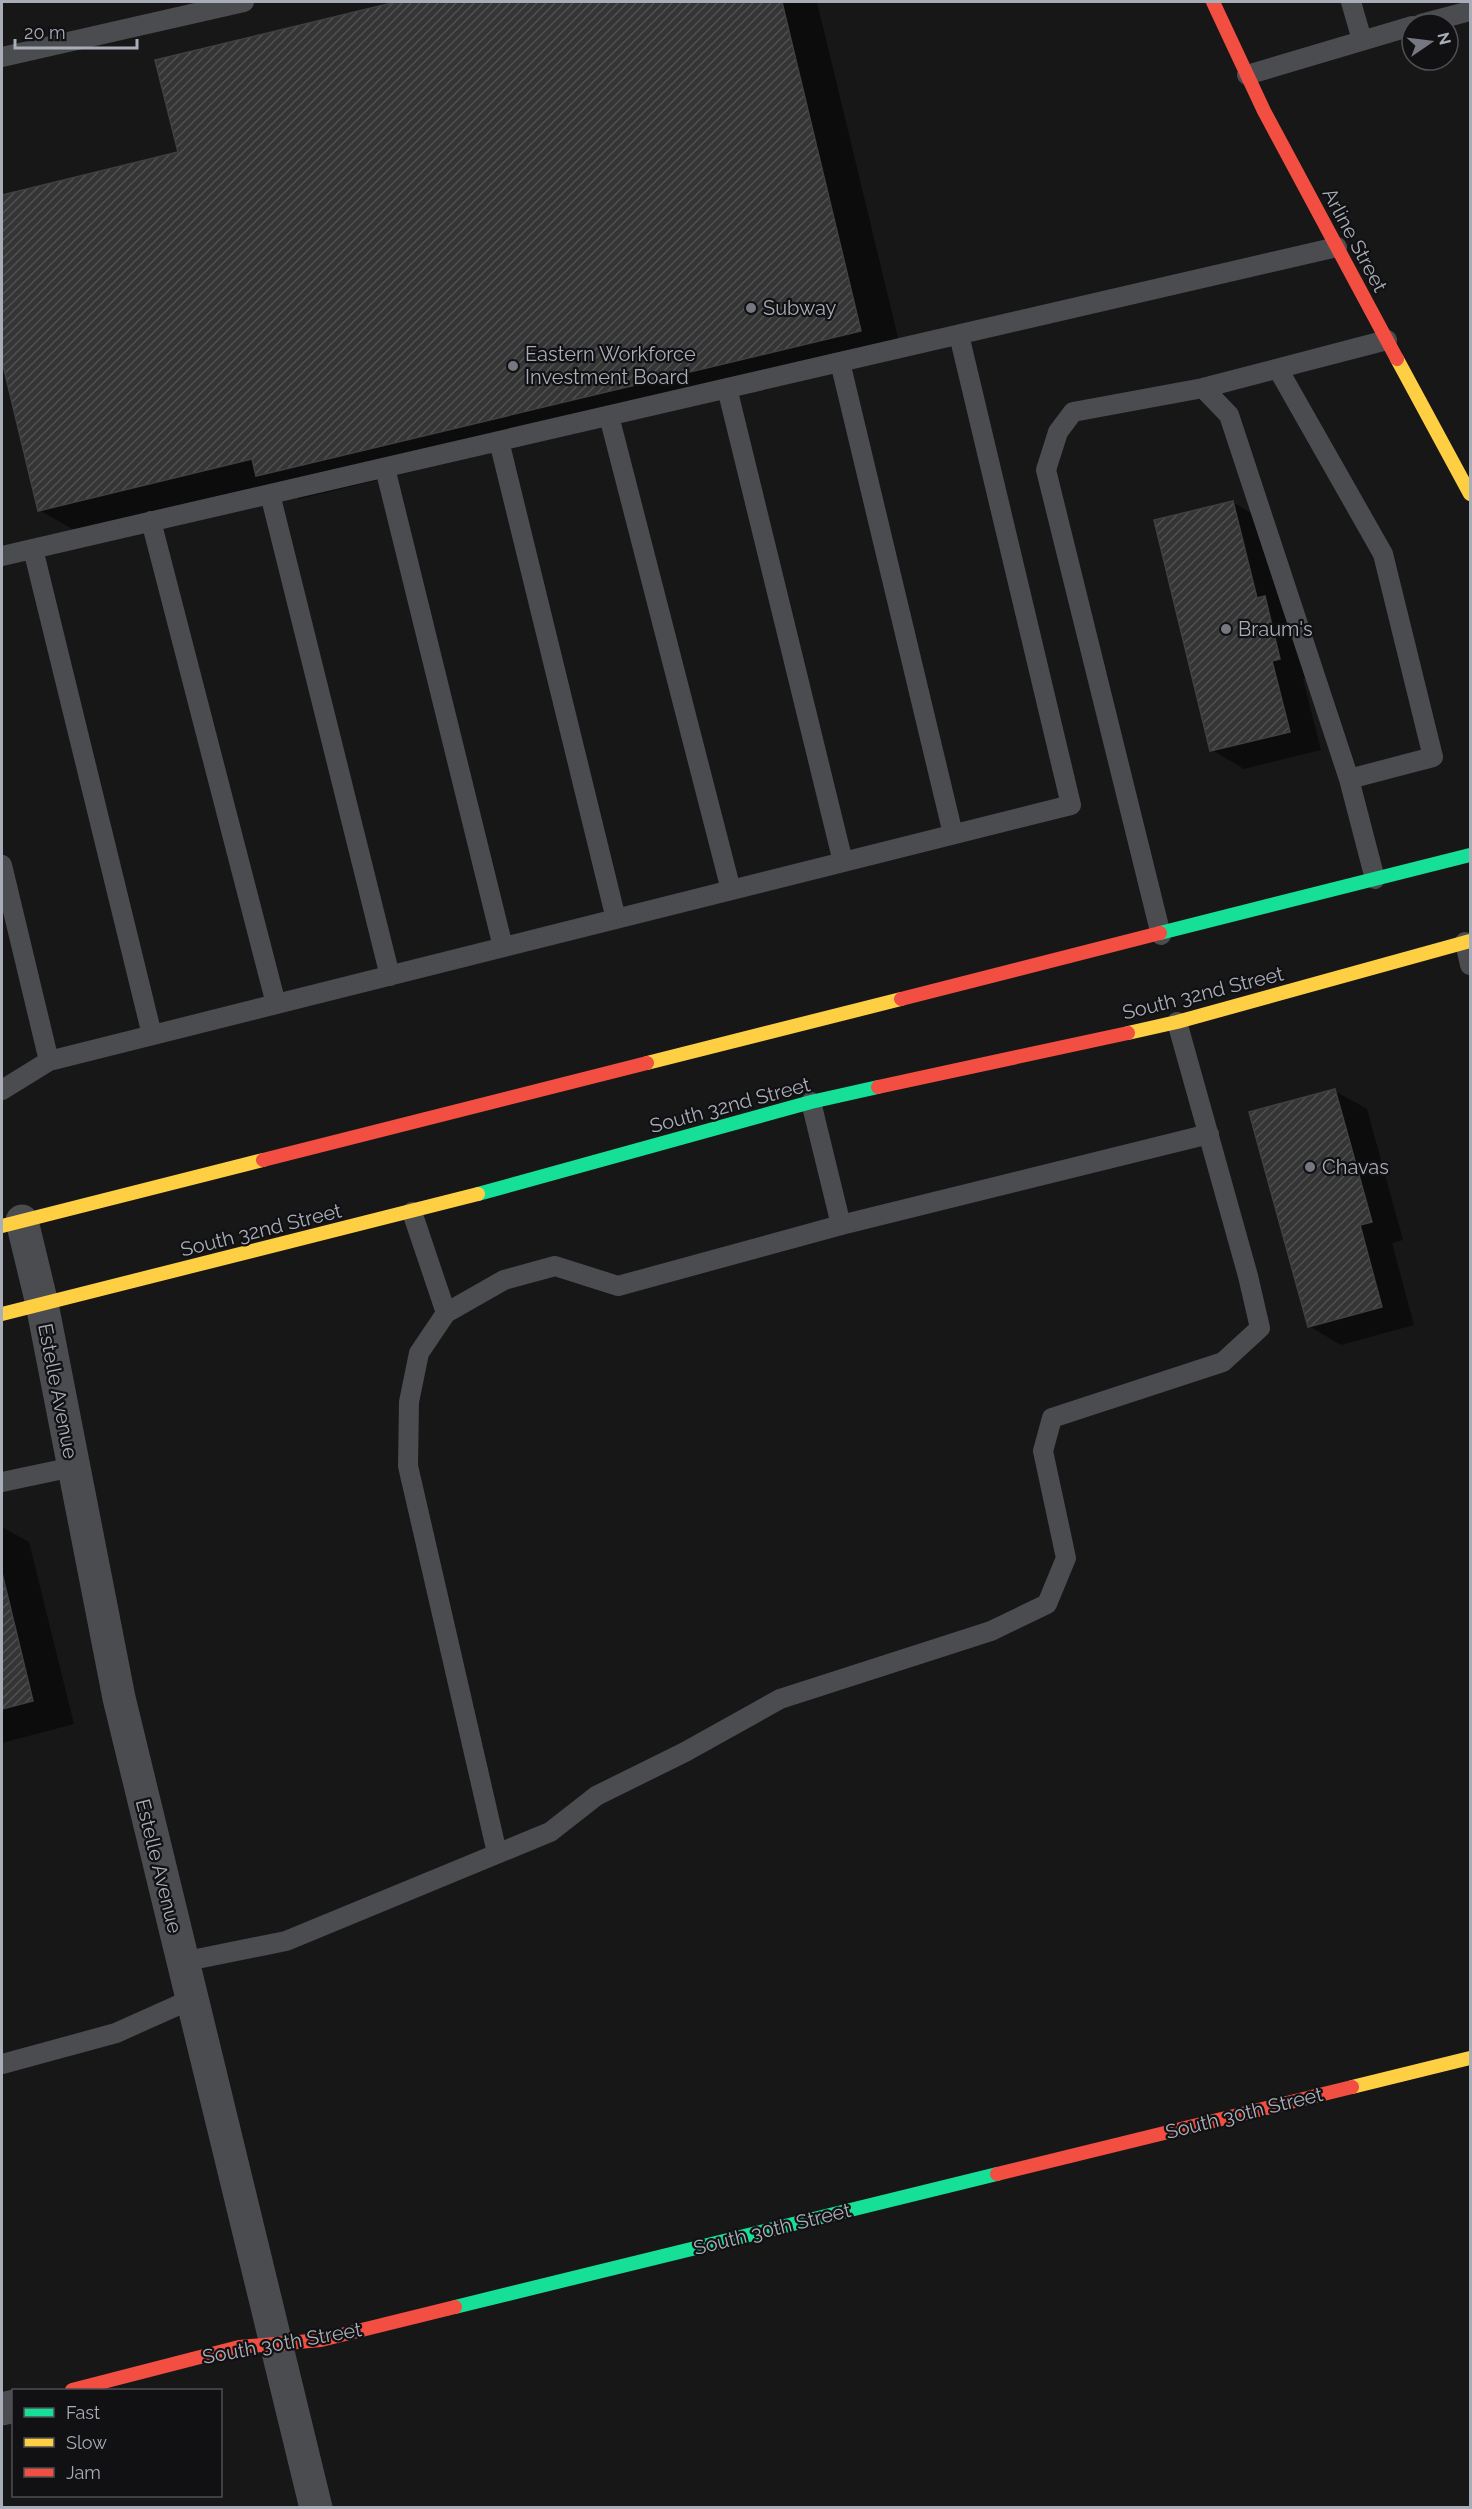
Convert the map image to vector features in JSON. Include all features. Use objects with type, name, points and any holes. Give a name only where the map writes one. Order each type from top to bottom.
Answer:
[{"type":"main road","name":"Arline Street","points":[[1213,2],[1247,75],[1336,247],[1470,494]]},
{"type":"main road","points":[[12,1224],[1470,855]]},
{"type":"main road","name":"South 32nd Street","points":[[2,1314],[412,1212],[811,1102],[1177,1022],[1468,941]]},
{"type":"main road","name":"South 30th Street","points":[[80,2389],[239,2347],[321,2340],[1470,2058]]},
{"type":"street","name":"Estelle Avenue","points":[[12,1224],[42,1304],[119,1698],[316,2508]]},
{"type":"lane","points":[[2,57],[244,2]]},
{"type":"lane","points":[[1351,2],[1362,40]]},
{"type":"lane","points":[[1247,75],[1400,29]]},
{"type":"lane","points":[[2,556],[1336,247]]},
{"type":"lane","points":[[2,1090],[49,1061],[1071,805],[959,334]]},
{"type":"lane","points":[[1161,935],[1046,470],[1058,432],[1073,412],[1203,388],[1387,340]]},
{"type":"lane","points":[[840,362],[953,834]]},
{"type":"lane","points":[[1278,369],[1383,554],[1432,757],[1348,780]]},
{"type":"lane","points":[[727,388],[843,862]]},
{"type":"lane","points":[[1203,388],[1229,415],[1348,780],[1376,879]]},
{"type":"lane","points":[[609,416],[731,890]]},
{"type":"lane","points":[[499,441],[616,919]]},
{"type":"lane","points":[[385,468],[503,947]]},
{"type":"lane","points":[[270,494],[390,976]]},
{"type":"lane","points":[[150,521],[276,1004]]},
{"type":"lane","points":[[33,549],[152,1035]]},
{"type":"lane","points":[[2,866],[49,1061]]},
{"type":"lane","points":[[1468,941],[1470,964]]},
{"type":"lane","points":[[182,1962],[286,1941],[550,1832],[596,1796],[685,1752],[780,1699],[992,1630],[1047,1604],[1066,1558],[1043,1451],[1052,1418],[1223,1362],[1260,1328],[1248,1276],[1177,1022]]},
{"type":"lane","points":[[811,1102],[841,1225]]},
{"type":"lane","points":[[497,1853],[408,1466],[409,1402],[419,1353],[446,1312],[504,1280],[555,1266],[618,1286],[841,1225],[1209,1134]]},
{"type":"lane","points":[[412,1212],[446,1312]]},
{"type":"lane","points":[[2,1482],[73,1467]]},
{"type":"lane","points":[[2,2064],[116,2033],[192,1999]]},
{"type":"building","points":[[396,2],[782,2],[861,331],[256,476],[252,459],[38,511],[2,361],[2,195],[178,152],[155,60]]},
{"type":"building","name":"Braum's","points":[[1233,501],[1257,598],[1265,596],[1280,659],[1272,661],[1290,732],[1210,751],[1154,520]]},
{"type":"building","name":"Chavas","points":[[1335,1089],[1372,1222],[1360,1225],[1382,1307],[1308,1327],[1249,1112]]},
{"type":"building","points":[[2,1573],[33,1701],[2,1709]]},
{"type":"traffic: fast","points":[[1160,933],[1470,855]]},
{"type":"traffic: fast","points":[[478,1194],[811,1102],[878,1087]]},
{"type":"traffic: fast","points":[[455,2307],[997,2174]]},
{"type":"traffic: slow","points":[[1397,359],[1470,494]]},
{"type":"traffic: slow","points":[[1128,1033],[1177,1022],[1470,941]]},
{"type":"traffic: slow","points":[[647,1063],[901,999]]},
{"type":"traffic: slow","points":[[2,1226],[263,1160]]},
{"type":"traffic: slow","points":[[2,1314],[478,1194]]},
{"type":"traffic: slow","points":[[1352,2087],[1470,2058]]},
{"type":"traffic: jam","points":[[1213,2],[1264,111],[1397,359]]},
{"type":"traffic: jam","points":[[901,999],[1160,933]]},
{"type":"traffic: jam","points":[[878,1087],[1128,1033]]},
{"type":"traffic: jam","points":[[263,1160],[647,1063]]},
{"type":"traffic: jam","points":[[997,2174],[1352,2087]]},
{"type":"traffic: jam","points":[[76,2389],[239,2347],[321,2340],[455,2307]]},
{"type":"place","name":"Subway","points":[[751,308]]},
{"type":"place","name":"Eastern Workforce Investment Board","points":[[513,366]]},
{"type":"place","name":"Braum's","points":[[1226,629]]},
{"type":"place","name":"Chavas","points":[[1310,1167]]}]
